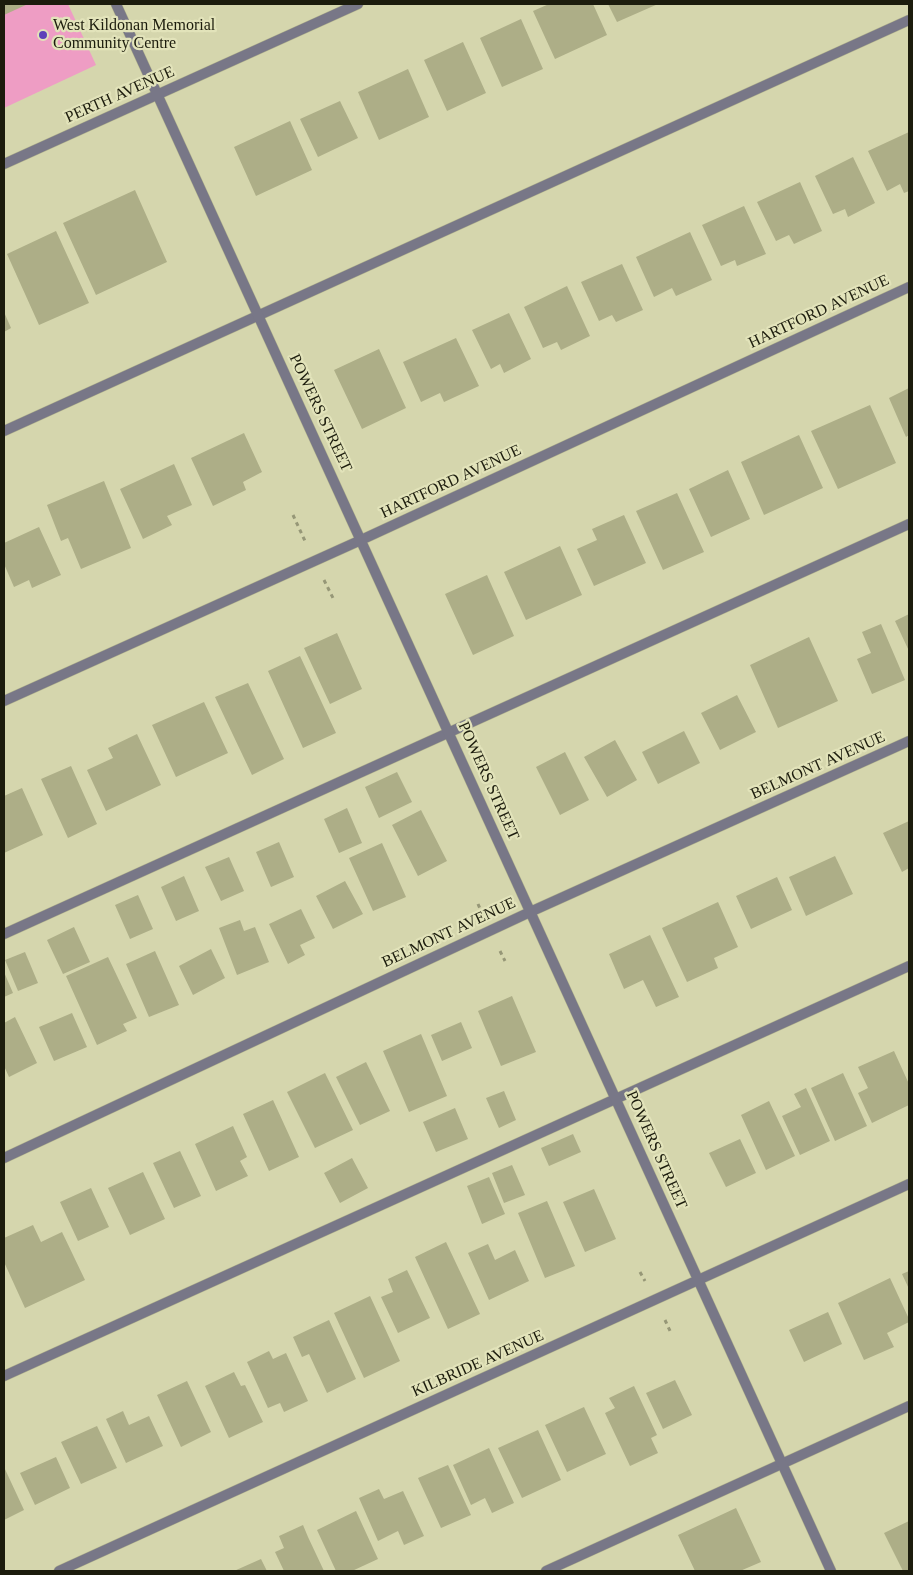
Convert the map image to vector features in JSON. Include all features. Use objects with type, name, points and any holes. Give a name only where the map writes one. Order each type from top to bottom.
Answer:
[{"type":"street","name":"POWERS STREET","points":[[116,4],[831,1571]]},
{"type":"street","name":"PERTH AVENUE","points":[[4,164],[358,4]]},
{"type":"street","points":[[4,431],[909,20]]},
{"type":"street","name":"HARTFORD AVENUE","points":[[4,701],[361,540],[909,287]]},
{"type":"street","points":[[4,934],[909,524]]},
{"type":"street","name":"BELMONT AVENUE","points":[[4,1158],[530,912],[909,741]]},
{"type":"street","points":[[4,1376],[909,966]]},
{"type":"street","name":"KILBRIDE AVENUE","points":[[59,1571],[909,1184]]},
{"type":"street","points":[[546,1571],[909,1406]]},
{"type":"shaded area","name":"West Kildonan Memorial Community Centre","points":[[4,4],[68,4],[96,65],[4,108]]},
{"type":"building","points":[[4,4],[28,4],[4,15]]},
{"type":"building","points":[[549,4],[593,4],[607,35],[555,59],[533,11]]},
{"type":"building","points":[[608,4],[658,4],[617,22]]},
{"type":"building","points":[[521,19],[543,69],[502,87],[480,38]]},
{"type":"building","points":[[463,42],[486,93],[447,111],[424,60]]},
{"type":"building","points":[[408,69],[429,117],[379,140],[358,92]]},
{"type":"building","points":[[340,101],[358,138],[318,157],[300,119]]},
{"type":"building","points":[[290,121],[312,170],[256,196],[234,147]]},
{"type":"building","points":[[909,132],[909,191],[904,193],[900,184],[887,191],[868,151]]},
{"type":"building","points":[[853,157],[875,203],[848,217],[845,209],[833,214],[815,176]]},
{"type":"building","points":[[800,182],[822,231],[794,244],[789,235],[776,241],[757,202]]},
{"type":"building","points":[[135,190],[167,262],[96,295],[63,223]]},
{"type":"building","points":[[744,206],[766,254],[737,266],[735,260],[721,266],[702,225]]},
{"type":"building","points":[[56,231],[89,303],[39,325],[7,254]]},
{"type":"building","points":[[690,232],[712,280],[676,296],[672,288],[654,297],[636,257]]},
{"type":"building","points":[[622,264],[643,310],[616,322],[612,315],[599,321],[581,282]]},
{"type":"building","points":[[567,286],[590,336],[561,350],[557,342],[543,348],[524,307]]},
{"type":"building","points":[[4,312],[11,328],[4,332]]},
{"type":"building","points":[[509,313],[531,359],[504,373],[500,364],[491,369],[472,330]]},
{"type":"building","points":[[456,338],[479,386],[444,402],[440,393],[421,402],[403,362]]},
{"type":"building","points":[[379,349],[406,408],[362,429],[334,370]]},
{"type":"building","points":[[909,388],[909,435],[906,437],[889,398]]},
{"type":"building","points":[[870,405],[896,463],[838,489],[811,431]]},
{"type":"building","points":[[244,433],[262,472],[243,482],[246,490],[213,506],[191,458]]},
{"type":"building","points":[[799,435],[823,488],[764,515],[741,462]]},
{"type":"building","points":[[174,464],[192,505],[167,516],[172,525],[143,539],[120,489]]},
{"type":"building","points":[[728,470],[750,519],[711,537],[689,489]]},
{"type":"building","points":[[104,481],[131,548],[81,569],[68,538],[61,541],[47,505]]},
{"type":"building","points":[[677,493],[704,552],[663,570],[636,511]]},
{"type":"building","points":[[624,515],[646,563],[594,586],[577,549],[597,540],[592,529]]},
{"type":"building","points":[[39,527],[61,575],[32,588],[29,580],[14,587],[4,564],[4,543]]},
{"type":"building","points":[[560,546],[582,595],[526,620],[504,572]]},
{"type":"building","points":[[487,575],[514,636],[473,655],[445,594]]},
{"type":"building","points":[[909,614],[909,651],[895,621]]},
{"type":"building","points":[[881,624],[905,680],[872,694],[857,659],[871,653],[862,632]]},
{"type":"building","points":[[337,633],[362,689],[330,704],[304,648]]},
{"type":"building","points":[[809,637],[838,701],[778,728],[750,665]]},
{"type":"building","points":[[300,656],[336,733],[303,748],[268,671]]},
{"type":"building","points":[[248,683],[284,759],[252,775],[215,697]]},
{"type":"building","points":[[737,695],[756,732],[720,750],[701,713]]},
{"type":"building","points":[[204,702],[228,753],[176,777],[152,725]]},
{"type":"building","points":[[684,731],[700,763],[658,784],[642,752]]},
{"type":"building","points":[[137,734],[161,785],[106,811],[87,770],[113,758],[108,748]]},
{"type":"building","points":[[615,740],[637,780],[607,797],[584,757]]},
{"type":"building","points":[[565,752],[589,800],[560,815],[536,767]]},
{"type":"building","points":[[71,766],[97,824],[68,838],[41,779]]},
{"type":"building","points":[[397,772],[412,802],[379,818],[365,787]]},
{"type":"building","points":[[22,788],[43,835],[4,853],[4,796]]},
{"type":"building","points":[[347,808],[362,843],[339,853],[324,819]]},
{"type":"building","points":[[421,810],[447,861],[418,876],[392,825]]},
{"type":"building","points":[[909,821],[909,868],[902,872],[883,833]]},
{"type":"building","points":[[279,842],[294,877],[271,887],[256,852]]},
{"type":"building","points":[[382,843],[406,897],[373,911],[349,858]]},
{"type":"building","points":[[835,856],[853,894],[806,916],[789,877]]},
{"type":"building","points":[[229,857],[244,891],[221,901],[205,867]]},
{"type":"building","points":[[184,876],[199,911],[176,921],[161,887]]},
{"type":"building","points":[[777,877],[792,910],[751,929],[736,896]]},
{"type":"building","points":[[345,881],[363,914],[333,929],[316,896]]},
{"type":"building","points":[[138,895],[153,929],[130,939],[115,905]]},
{"type":"building","points":[[718,902],[738,947],[714,958],[718,968],[687,982],[662,928]]},
{"type":"building","points":[[301,909],[315,938],[300,945],[305,955],[288,964],[269,924]]},
{"type":"building","points":[[240,920],[244,931],[255,927],[269,962],[237,975],[219,928]]},
{"type":"building","points":[[74,927],[90,962],[63,974],[47,940]]},
{"type":"building","points":[[650,935],[679,997],[656,1007],[643,980],[624,989],[609,954]]},
{"type":"building","points":[[211,949],[225,978],[193,995],[179,966]]},
{"type":"building","points":[[155,951],[179,1005],[149,1017],[126,964]]},
{"type":"building","points":[[25,952],[38,983],[18,991],[5,960]]},
{"type":"building","points":[[108,957],[137,1018],[123,1024],[127,1031],[97,1045],[66,976]]},
{"type":"building","points":[[4,972],[13,993],[4,997]]},
{"type":"building","points":[[512,996],[536,1052],[501,1066],[478,1011]]},
{"type":"building","points":[[72,1013],[87,1047],[54,1061],[39,1027]]},
{"type":"building","points":[[15,1017],[37,1063],[9,1077],[4,1066],[4,1023]]},
{"type":"building","points":[[461,1022],[472,1048],[442,1061],[431,1035]]},
{"type":"building","points":[[421,1034],[447,1096],[409,1112],[383,1051]]},
{"type":"building","points":[[894,1051],[909,1084],[909,1105],[872,1123],[858,1093],[868,1088],[858,1067]]},
{"type":"building","points":[[366,1062],[390,1111],[360,1125],[336,1077]]},
{"type":"building","points":[[325,1073],[353,1130],[315,1148],[287,1092]]},
{"type":"building","points":[[843,1073],[867,1126],[835,1141],[811,1088]]},
{"type":"building","points":[[806,1088],[830,1141],[800,1155],[782,1116],[801,1107],[794,1094]]},
{"type":"building","points":[[504,1091],[516,1120],[499,1128],[486,1098]]},
{"type":"building","points":[[273,1100],[299,1157],[269,1171],[243,1114]]},
{"type":"building","points":[[769,1101],[795,1156],[766,1170],[741,1115]]},
{"type":"building","points":[[455,1108],[468,1139],[436,1152],[423,1122]]},
{"type":"building","points":[[233,1126],[247,1157],[240,1161],[248,1176],[216,1191],[195,1144]]},
{"type":"building","points":[[573,1134],[581,1152],[549,1166],[541,1148]]},
{"type":"building","points":[[740,1139],[756,1173],[726,1187],[709,1153]]},
{"type":"building","points":[[180,1151],[201,1196],[174,1208],[153,1163]]},
{"type":"building","points":[[352,1158],[368,1188],[340,1203],[324,1173]]},
{"type":"building","points":[[512,1165],[525,1195],[504,1203],[492,1173]]},
{"type":"building","points":[[143,1172],[165,1219],[130,1235],[108,1188]]},
{"type":"building","points":[[489,1177],[505,1214],[482,1224],[467,1186]]},
{"type":"building","points":[[91,1188],[109,1227],[78,1241],[60,1202]]},
{"type":"building","points":[[594,1189],[616,1239],[585,1252],[563,1202]]},
{"type":"building","points":[[547,1201],[575,1266],[545,1278],[518,1213]]},
{"type":"building","points":[[33,1225],[41,1242],[62,1232],[85,1280],[25,1308],[4,1262],[4,1238]]},
{"type":"building","points":[[446,1242],[480,1314],[448,1329],[415,1257]]},
{"type":"building","points":[[488,1244],[495,1260],[515,1250],[529,1281],[489,1300],[468,1253]]},
{"type":"building","points":[[407,1270],[430,1318],[398,1333],[381,1297],[393,1292],[388,1279]]},
{"type":"building","points":[[909,1271],[909,1289],[902,1274]]},
{"type":"building","points":[[890,1278],[909,1322],[887,1333],[894,1347],[864,1360],[838,1303]]},
{"type":"building","points":[[370,1296],[400,1361],[364,1378],[334,1313]]},
{"type":"building","points":[[828,1312],[842,1344],[804,1362],[789,1330]]},
{"type":"building","points":[[329,1320],[356,1379],[327,1393],[309,1354],[302,1357],[293,1337]]},
{"type":"building","points":[[269,1351],[273,1359],[286,1353],[308,1401],[284,1412],[280,1403],[268,1408],[247,1362]]},
{"type":"building","points":[[234,1372],[241,1386],[245,1385],[263,1422],[229,1438],[205,1386]]},
{"type":"building","points":[[675,1380],[692,1415],[663,1429],[646,1393]]},
{"type":"building","points":[[187,1381],[211,1432],[181,1447],[157,1395]]},
{"type":"building","points":[[634,1386],[657,1435],[651,1438],[658,1453],[630,1466],[605,1413],[615,1408],[609,1398]]},
{"type":"building","points":[[584,1407],[606,1454],[567,1472],[545,1425]]},
{"type":"building","points":[[123,1411],[129,1425],[149,1416],[163,1446],[126,1463],[106,1419]]},
{"type":"building","points":[[97,1426],[117,1468],[81,1484],[61,1442]]},
{"type":"building","points":[[538,1430],[561,1480],[522,1498],[498,1448]]},
{"type":"building","points":[[489,1448],[514,1503],[492,1513],[485,1498],[471,1505],[453,1465]]},
{"type":"building","points":[[56,1457],[70,1488],[35,1505],[20,1473]]},
{"type":"building","points":[[448,1465],[471,1515],[441,1528],[418,1478]]},
{"type":"building","points":[[4,1467],[24,1510],[4,1520]]},
{"type":"building","points":[[379,1489],[384,1499],[403,1491],[424,1536],[404,1545],[398,1531],[378,1541],[359,1498]]},
{"type":"building","points":[[736,1508],[761,1562],[740,1571],[695,1571],[678,1535]]},
{"type":"building","points":[[356,1511],[378,1559],[352,1571],[336,1571],[317,1530]]},
{"type":"building","points":[[909,1521],[909,1571],[903,1571],[884,1533]]},
{"type":"building","points":[[303,1525],[324,1571],[284,1571],[275,1552],[284,1548],[279,1536]]},
{"type":"building","points":[[261,1559],[267,1571],[234,1571]]},
{"type":"place","name":"West Kildonan Memorial Community Centre","points":[[43,35]]}]
